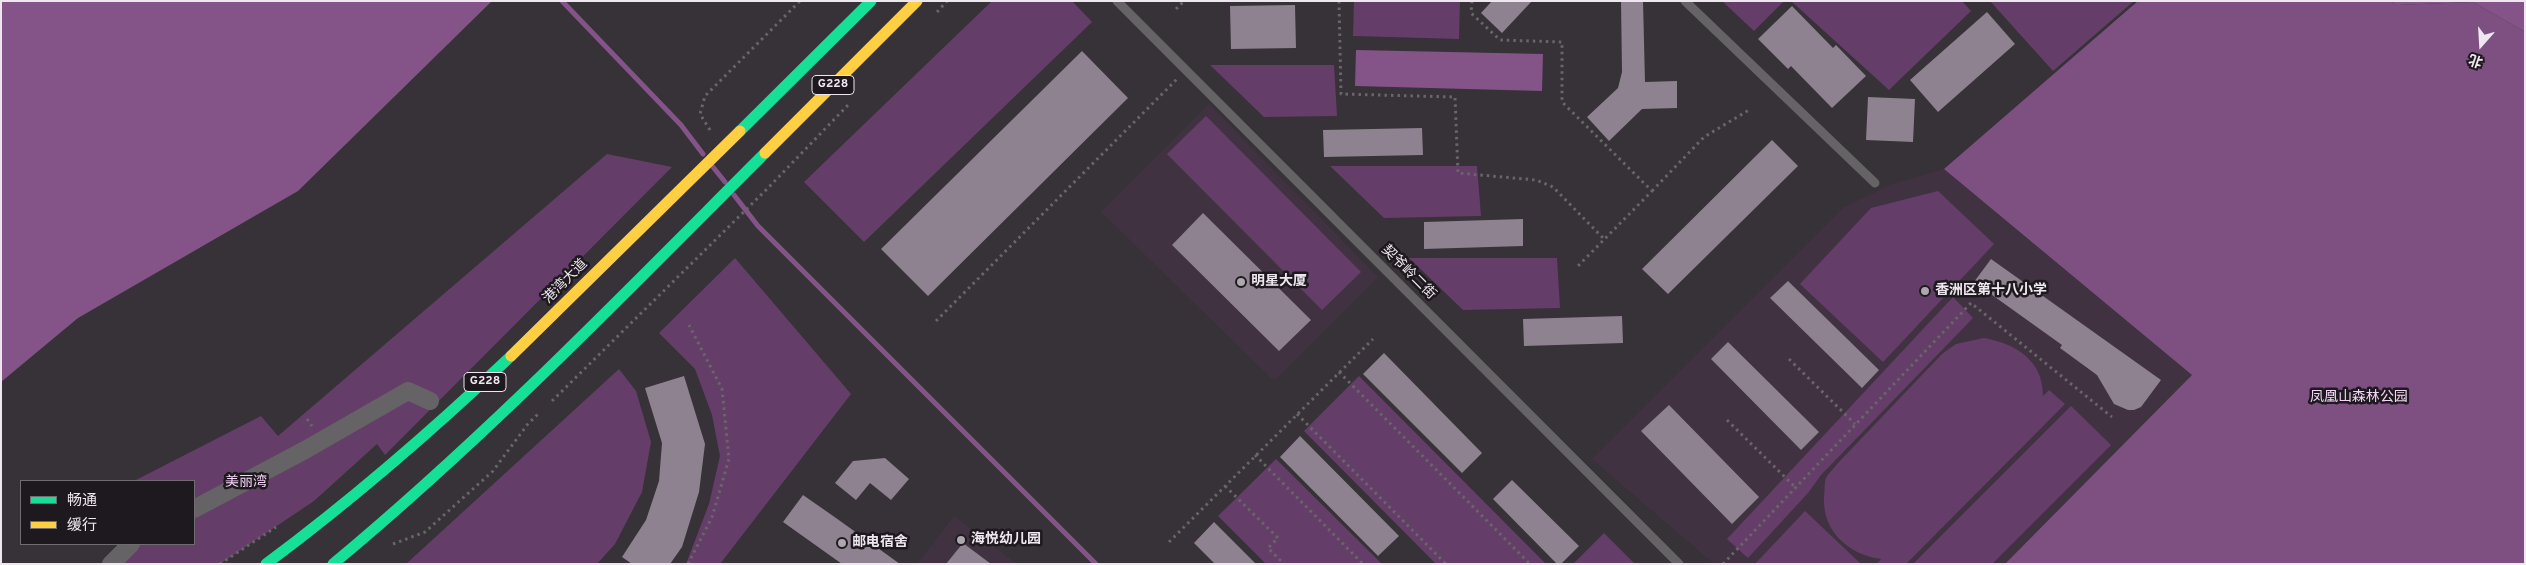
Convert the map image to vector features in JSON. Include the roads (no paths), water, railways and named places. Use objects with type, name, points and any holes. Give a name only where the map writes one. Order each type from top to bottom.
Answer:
[{"type":"highway","name":"港湾大道","points":[[266,564],[329,518],[430,432],[498,370],[871,1]]},
{"type":"highway","name":"G228","points":[[333,564],[398,510],[523,395],[917,1]]},
{"type":"street","points":[[195,508],[408,392],[430,401]]},
{"type":"street","points":[[111,564],[130,545]]},
{"type":"lane","name":"契爷岭二街","points":[[1117,1],[1679,564]]},
{"type":"lane","points":[[1685,1],[1875,183]]},
{"type":"waterway","points":[[562,1],[681,125],[703,154]]},
{"type":"waterway","points":[[713,167],[725,182]]},
{"type":"waterway","points":[[734,195],[758,226],[1096,564]]},
{"type":"place","name":"明星大厦","points":[[1241,282]]},
{"type":"place","name":"香洲区第十八小学","points":[[1925,291]]},
{"type":"place","name":"海悦幼儿园","points":[[961,540]]},
{"type":"place","name":"邮电宿舍","points":[[842,543]]},
{"type":"park label","name":"凤凰山森林公园","points":[[2359,398]]},
{"type":"park label","name":"美丽湾","points":[[246,483]]}]
